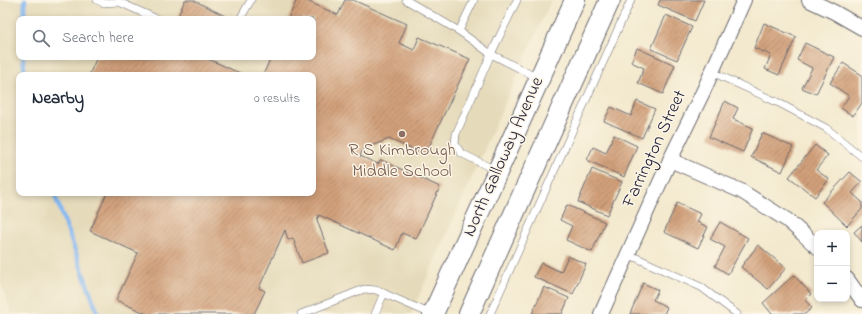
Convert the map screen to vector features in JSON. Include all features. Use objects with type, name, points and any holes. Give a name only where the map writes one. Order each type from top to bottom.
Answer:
[{"type":"main road","name":"North Galloway Avenue","points":[[432,314],[575,0]]},
{"type":"main road","name":"North Galloway Avenue","points":[[469,314],[610,0]]},
{"type":"main road","points":[[539,79],[568,94]]},
{"type":"street","name":"Farrington Street","points":[[601,314],[744,0]]},
{"type":"street","points":[[809,0],[827,4],[862,28]]},
{"type":"street","points":[[670,160],[741,191],[786,220],[814,244]]},
{"type":"street","points":[[850,283],[862,300]]},
{"type":"lane","points":[[97,0],[103,3],[119,2],[150,16]]},
{"type":"lane","points":[[242,16],[251,0]]},
{"type":"lane","points":[[406,0],[459,31],[491,54],[539,79]]},
{"type":"lane","points":[[459,31],[474,0]]},
{"type":"lane","points":[[497,171],[461,153],[455,144],[456,134],[491,54],[517,0]]},
{"type":"lane","points":[[490,314],[631,0]]},
{"type":"lane","points":[[712,72],[826,128],[862,157]]},
{"type":"lane","points":[[628,254],[701,287],[737,314]]},
{"type":"lane","points":[[301,314],[364,289],[376,290],[432,314]]},
{"type":"lane","points":[[375,314],[384,293]]},
{"type":"shaded area","name":"R S Kimbrough Middle School","points":[[0,0],[551,0],[411,314],[12,314],[0,281]]},
{"type":"building","points":[[185,0],[193,0],[225,16],[178,16]]},
{"type":"building","points":[[297,0],[305,0],[338,15],[345,0],[353,0],[407,24],[399,43],[414,50],[419,37],[470,59],[425,155],[389,139],[363,149],[360,156],[378,164],[381,160],[440,187],[416,239],[402,233],[395,250],[319,215],[317,220],[329,253],[302,263],[293,238],[288,240],[285,230],[259,288],[265,291],[254,314],[147,314],[116,300],[138,253],[90,231],[106,196],[316,196],[316,72],[264,72],[270,60],[316,60],[316,16],[289,16]]},
{"type":"building","points":[[660,0],[704,0],[695,21],[658,5]]},
{"type":"building","points":[[666,15],[692,27],[677,60],[651,49]]},
{"type":"building","points":[[764,23],[796,37],[779,75],[765,69],[771,55],[754,48]]},
{"type":"building","points":[[805,43],[834,57],[816,94],[802,88],[812,68],[797,60]]},
{"type":"building","points":[[637,48],[675,65],[663,94],[638,83],[644,68],[631,62]]},
{"type":"building","points":[[96,60],[211,60],[237,72],[90,72]]},
{"type":"building","points":[[843,63],[862,75],[862,103],[853,116],[841,108],[849,96],[830,83]]},
{"type":"building","points":[[637,101],[655,109],[642,138],[604,121],[611,107],[631,116]]},
{"type":"building","points":[[725,101],[738,108],[733,119],[753,128],[743,152],[709,137]]},
{"type":"building","points":[[762,133],[793,147],[782,172],[751,157]]},
{"type":"building","points":[[614,135],[637,146],[624,177],[587,160],[593,147],[606,153]]},
{"type":"building","points":[[815,145],[828,155],[816,170],[829,179],[815,197],[789,177]]},
{"type":"building","points":[[592,169],[622,182],[607,215],[578,202]]},
{"type":"building","points":[[850,172],[862,182],[852,193],[862,202],[862,209],[847,226],[822,202]]},
{"type":"building","points":[[677,203],[701,214],[697,222],[708,227],[698,248],[664,232]]},
{"type":"building","points":[[567,205],[605,222],[592,252],[566,240],[572,226],[560,220]]},
{"type":"building","points":[[720,222],[748,238],[728,274],[715,266],[725,247],[710,239]]},
{"type":"building","points":[[862,225],[862,242],[854,232]]},
{"type":"building","points":[[758,245],[786,268],[768,289],[741,267]]},
{"type":"building","points":[[568,256],[586,264],[573,294],[534,277],[541,263],[561,272]]},
{"type":"building","points":[[794,275],[811,294],[805,300],[812,308],[805,314],[772,314],[763,303]]},
{"type":"building","points":[[643,283],[658,290],[653,300],[667,307],[664,314],[630,314]]},
{"type":"building","points":[[544,287],[569,298],[562,314],[532,314]]},
{"type":"waterway","points":[[24,16],[25,0]]},
{"type":"waterway","points":[[23,60],[25,72]]},
{"type":"waterway","points":[[55,196],[98,314]]},
{"type":"place","name":"R S Kimbrough Middle School","points":[[402,134]]}]
